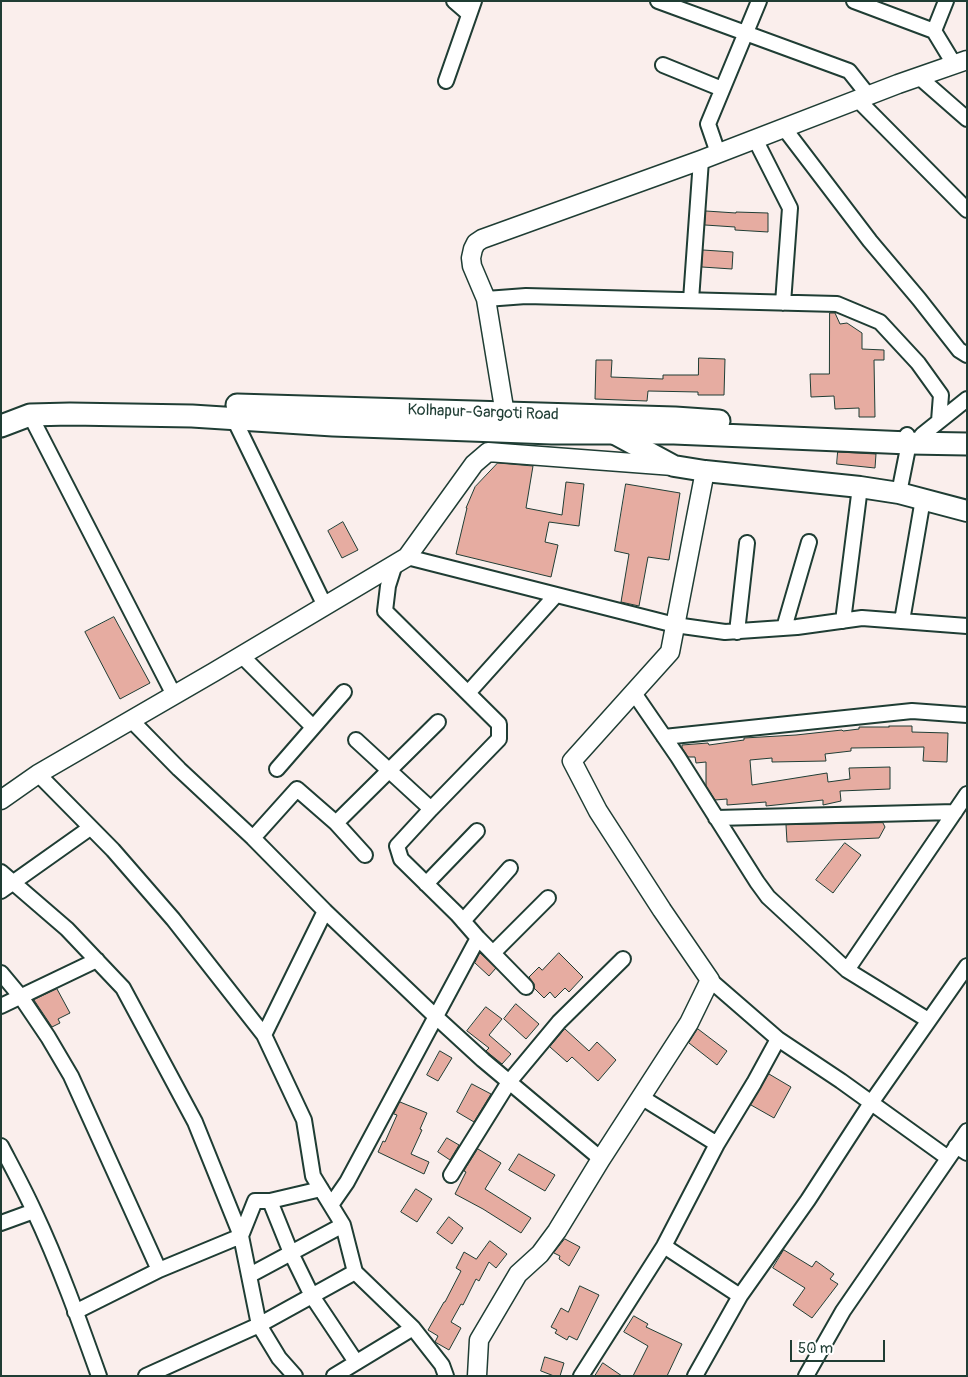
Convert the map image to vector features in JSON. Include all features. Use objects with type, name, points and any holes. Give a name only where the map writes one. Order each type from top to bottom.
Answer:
[{"type":"main road","name":"Kolhapur-Gargoti Road","points":[[1,414],[22,407],[69,400],[502,423],[676,418],[913,437],[967,434]]},
{"type":"main road","points":[[1,426],[30,415],[145,415],[192,416],[333,426],[502,423],[552,433],[913,437],[967,444]]},
{"type":"main road","points":[[613,433],[674,466],[860,487],[899,493],[967,511]]},
{"type":"street","points":[[446,81],[471,8],[454,1]]},
{"type":"street","points":[[658,1],[849,71],[863,97],[967,210]]},
{"type":"street","points":[[718,153],[708,124],[759,1]]},
{"type":"street","points":[[526,987],[401,858],[397,846],[430,809],[499,739],[499,724],[385,610],[388,586],[401,560],[474,464],[488,452],[502,423],[486,299],[472,266],[473,249],[476,243],[482,239],[701,160],[863,97],[961,62],[934,31],[854,1]]},
{"type":"street","points":[[889,14],[895,1]]},
{"type":"street","points":[[934,31],[946,1]]},
{"type":"street","points":[[663,65],[722,89]]},
{"type":"street","points":[[919,77],[967,119]]},
{"type":"street","points":[[784,128],[870,241],[960,350],[967,355]]},
{"type":"street","points":[[755,139],[790,208],[783,303]]},
{"type":"street","points":[[691,300],[701,160]]},
{"type":"street","points":[[486,299],[526,296],[837,304],[880,322],[918,363],[941,395],[939,421]]},
{"type":"street","points":[[899,493],[913,437],[939,421],[967,399]]},
{"type":"street","points":[[30,415],[174,695]]},
{"type":"street","points":[[234,419],[325,606]]},
{"type":"street","points":[[488,452],[674,466]]},
{"type":"street","points":[[705,471],[670,652],[572,761],[598,811],[710,980],[778,1039],[871,1103],[957,1152]]},
{"type":"street","points":[[844,621],[860,487]]},
{"type":"street","points":[[902,621],[923,499]]},
{"type":"street","points":[[784,628],[809,542]]},
{"type":"street","points":[[737,632],[747,543]]},
{"type":"street","points":[[1,800],[38,774],[242,656],[401,560],[556,595],[675,626],[725,632],[784,628],[862,618],[967,626]]},
{"type":"street","points":[[468,693],[556,595]]},
{"type":"street","points":[[242,656],[313,727]]},
{"type":"street","points":[[277,769],[344,692]]},
{"type":"street","points":[[634,693],[768,897],[847,970],[928,1020]]},
{"type":"street","points":[[664,737],[912,711],[967,715]]},
{"type":"street","points":[[131,720],[179,769],[253,838],[325,911],[483,1060],[601,1159]]},
{"type":"street","points":[[336,823],[438,722]]},
{"type":"street","points":[[356,740],[430,809]]},
{"type":"street","points":[[38,774],[113,850],[173,919],[264,1035],[304,1120],[313,1176],[343,1225],[355,1272],[413,1328],[442,1365],[446,1376]]},
{"type":"street","points":[[253,838],[297,789],[336,823],[365,855]]},
{"type":"street","points":[[847,970],[967,794]]},
{"type":"street","points":[[716,818],[955,812]]},
{"type":"street","points":[[1,890],[90,828]]},
{"type":"street","points":[[426,884],[477,830]]},
{"type":"street","points":[[463,921],[510,868]]},
{"type":"street","points":[[1,872],[67,929],[123,988],[195,1122],[241,1236],[259,1325],[280,1358],[295,1376]]},
{"type":"street","points":[[493,953],[548,898]]},
{"type":"street","points":[[264,1035],[325,911]]},
{"type":"street","points":[[331,1205],[347,1182],[478,938]]},
{"type":"street","points":[[451,1175],[510,1082],[559,1022],[623,959]]},
{"type":"street","points":[[1,1006],[97,960]]},
{"type":"street","points":[[695,1376],[740,1296],[808,1200],[871,1103],[967,966]]},
{"type":"street","points":[[1,973],[21,997],[71,1076],[159,1270]]},
{"type":"street","points":[[477,1376],[479,1340],[518,1274],[540,1254],[557,1231],[688,1023],[710,980]]},
{"type":"street","points":[[581,1376],[664,1246],[716,1144],[754,1083],[778,1039]]},
{"type":"street","points":[[641,1097],[716,1144]]},
{"type":"street","points":[[806,1376],[844,1312],[957,1152],[967,1131]]},
{"type":"street","points":[[1,1146],[34,1211],[76,1312],[99,1376]]},
{"type":"street","points":[[76,1312],[159,1270],[241,1236],[255,1201],[270,1201],[321,1189]]},
{"type":"street","points":[[270,1201],[291,1253],[312,1296],[356,1362]]},
{"type":"street","points":[[1,1223],[34,1211]]},
{"type":"street","points":[[250,1276],[343,1225]]},
{"type":"street","points":[[664,1246],[740,1296]]},
{"type":"street","points":[[146,1376],[170,1371],[355,1272]]},
{"type":"street","points":[[334,1376],[413,1328]]},
{"type":"building","points":[[706,211],[768,213],[768,232],[735,230],[735,227],[705,225]]},
{"type":"building","points":[[703,250],[733,252],[732,269],[702,267]]},
{"type":"building","points":[[830,313],[835,313],[840,324],[847,323],[862,333],[862,349],[884,350],[884,360],[874,360],[875,417],[859,417],[859,408],[835,409],[834,396],[811,397],[810,374],[829,374]]},
{"type":"building","points":[[699,358],[725,359],[724,395],[698,395],[698,392],[648,391],[647,401],[595,399],[596,360],[612,360],[611,377],[663,379],[663,375],[698,375]]},
{"type":"building","points":[[838,452],[876,454],[875,468],[837,464]]},
{"type":"building","points":[[498,463],[533,466],[526,508],[562,515],[566,482],[584,484],[579,526],[549,522],[545,542],[558,545],[551,577],[456,554],[466,508],[475,487]]},
{"type":"building","points":[[626,484],[680,493],[669,560],[648,557],[639,606],[621,602],[629,554],[615,551]]},
{"type":"building","points":[[343,522],[358,550],[342,558],[328,531]]},
{"type":"building","points":[[114,617],[150,683],[120,699],[85,632]]},
{"type":"building","points":[[889,726],[912,726],[912,732],[948,733],[947,762],[923,761],[924,747],[851,748],[851,751],[825,754],[826,761],[772,762],[772,758],[750,760],[752,785],[827,773],[828,782],[850,779],[849,768],[890,767],[890,789],[840,791],[841,801],[823,805],[823,800],[766,806],[766,802],[727,805],[727,799],[715,800],[706,786],[706,762],[696,763],[695,757],[688,757],[682,748],[682,745],[708,743],[709,745],[744,740],[744,738]]},
{"type":"building","points":[[883,823],[885,827],[879,838],[787,842],[786,825]]},
{"type":"building","points":[[845,843],[861,855],[833,893],[816,880]]},
{"type":"building","points":[[480,953],[496,968],[489,976],[475,963]]},
{"type":"building","points":[[559,953],[583,977],[569,992],[565,988],[555,998],[550,992],[544,998],[534,988],[534,984],[529,977],[539,967],[542,970]]},
{"type":"building","points":[[57,989],[70,1013],[58,1019],[60,1023],[52,1027],[34,1000]]},
{"type":"building","points":[[516,1004],[539,1024],[526,1039],[504,1019]]},
{"type":"building","points":[[486,1007],[502,1019],[489,1035],[511,1054],[502,1064],[486,1051],[489,1048],[467,1031]]},
{"type":"building","points":[[565,1029],[589,1051],[597,1042],[616,1060],[598,1081],[572,1057],[567,1062],[550,1047]]},
{"type":"building","points":[[698,1029],[727,1051],[717,1065],[689,1043]]},
{"type":"building","points":[[440,1051],[452,1058],[438,1081],[427,1075]]},
{"type":"building","points":[[769,1074],[791,1087],[774,1118],[751,1105]]},
{"type":"building","points":[[472,1084],[491,1094],[474,1122],[457,1112]]},
{"type":"building","points":[[400,1102],[427,1113],[420,1129],[422,1130],[411,1154],[429,1162],[424,1174],[378,1152],[383,1141],[385,1142],[397,1115],[394,1114]]},
{"type":"building","points":[[447,1138],[459,1145],[450,1160],[438,1152]]},
{"type":"building","points":[[478,1149],[501,1163],[485,1189],[531,1218],[521,1233],[455,1194],[466,1172],[464,1171],[465,1169]]},
{"type":"building","points":[[519,1154],[555,1175],[545,1191],[509,1170]]},
{"type":"building","points":[[416,1189],[432,1199],[417,1222],[401,1212]]},
{"type":"building","points":[[449,1217],[463,1228],[452,1244],[437,1233]]},
{"type":"building","points":[[565,1239],[580,1247],[569,1266],[559,1259],[560,1256],[554,1253]]},
{"type":"building","points":[[490,1241],[507,1254],[496,1268],[489,1262],[479,1281],[476,1279],[463,1305],[461,1304],[451,1322],[461,1328],[449,1350],[435,1342],[438,1336],[428,1330],[461,1271],[456,1268],[464,1252],[476,1259]]},
{"type":"building","points":[[784,1250],[812,1267],[816,1261],[834,1274],[830,1279],[838,1284],[812,1318],[793,1305],[805,1288],[773,1268]]},
{"type":"building","points":[[580,1286],[599,1295],[577,1340],[569,1336],[567,1340],[555,1333],[557,1330],[551,1327],[561,1308],[568,1312]]},
{"type":"building","points":[[634,1316],[648,1324],[646,1327],[682,1344],[667,1376],[633,1376],[648,1346],[624,1332]]},
{"type":"building","points":[[545,1357],[564,1363],[560,1376],[554,1376],[541,1371]]},
{"type":"building","points":[[603,1363],[622,1376],[595,1376]]}]
